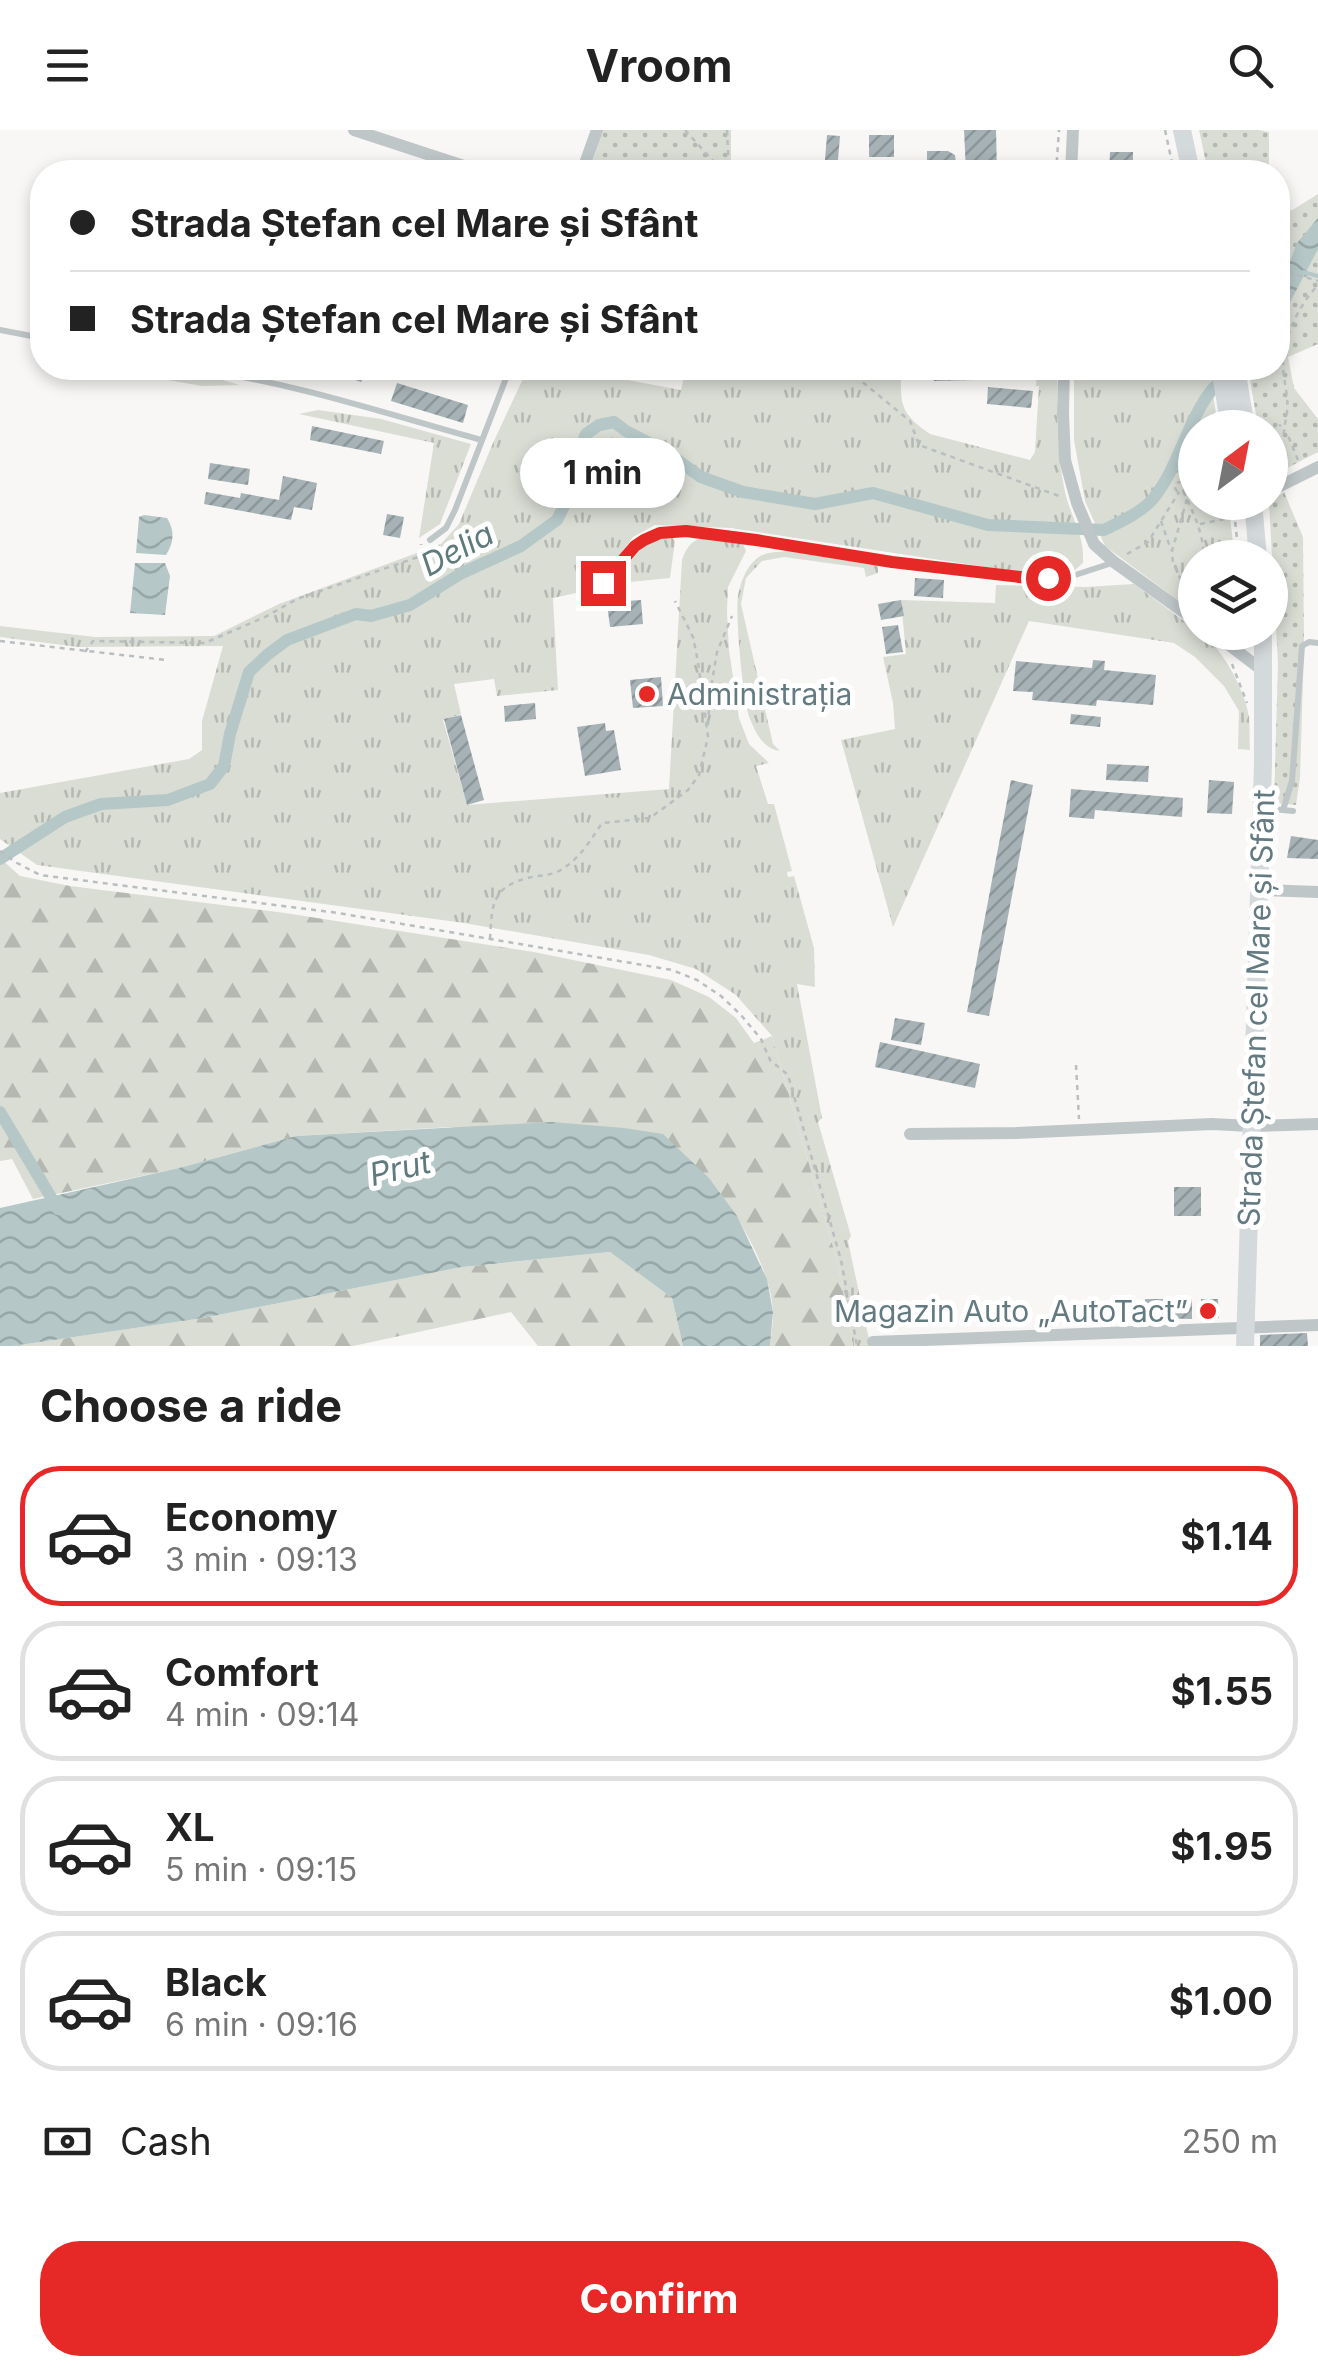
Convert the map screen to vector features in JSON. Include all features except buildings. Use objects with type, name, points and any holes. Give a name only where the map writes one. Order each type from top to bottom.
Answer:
[{"type":"main road","points":[[1182,130],[1188,160]]},
{"type":"main road","points":[[1222,380],[1227,410]]},
{"type":"main road","points":[[1238,380],[1243,410]]},
{"type":"main road","name":"Strada Ștefan cel Mare și Sfânt","points":[[1246,1337],[1262,808],[1263,650]]},
{"type":"street","points":[[354,130],[445,160]]},
{"type":"street","points":[[586,160],[597,130]]},
{"type":"street","points":[[1071,160],[1072,130]]},
{"type":"street","points":[[1064,380],[1066,460],[1094,544],[1178,608]]},
{"type":"street","points":[[1288,482],[1318,468]]},
{"type":"street","points":[[1236,650],[1262,670]]},
{"type":"street","points":[[1260,890],[1318,892]]},
{"type":"street","points":[[910,1134],[1234,1123],[1318,1124]]},
{"type":"street","points":[[872,1342],[1246,1337],[1318,1325]]},
{"type":"lane","points":[[0,330],[30,336]]},
{"type":"lane","points":[[263,380],[481,440]]},
{"type":"lane","points":[[430,540],[446,528],[455,510],[505,380]]},
{"type":"lane","points":[[603,583],[644,540],[660,533],[686,531],[1028,578],[1069,578],[1114,562]]},
{"type":"lane","name":"Strada Ștefan cel Mare și Sfânt","points":[[1283,810],[1292,781],[1302,646],[1314,643]]},
{"type":"lane","points":[[1262,808],[1293,811]]},
{"type":"path","points":[[685,130],[714,160]]},
{"type":"path","points":[[726,160],[727,130]]},
{"type":"path","points":[[1057,160],[1059,130]]},
{"type":"path","points":[[1165,130],[1171,160]]},
{"type":"path","points":[[1290,274],[1318,283],[1303,301],[1290,336]]},
{"type":"path","points":[[860,380],[910,421],[919,444],[1078,502]]},
{"type":"path","points":[[1284,380],[1287,410]]},
{"type":"path","points":[[1288,438],[1300,466],[1288,465]]},
{"type":"path","points":[[1114,562],[1148,542],[1178,496]]},
{"type":"path","points":[[1172,551],[1181,520]]},
{"type":"path","points":[[1197,520],[1203,540]]},
{"type":"path","points":[[1199,524],[1220,520]]},
{"type":"path","points":[[1161,521],[1178,573]]},
{"type":"path","points":[[85,652],[92,640],[205,643],[297,600],[421,556],[421,543]]},
{"type":"path","points":[[676,600],[693,637],[708,737]]},
{"type":"path","points":[[490,938],[492,903],[505,886],[556,873],[580,855],[602,823],[650,818],[688,790],[700,775],[717,652],[732,616]]},
{"type":"path","points":[[0,641],[166,660]]},
{"type":"path","points":[[0,852],[40,875],[338,913],[672,970],[696,980],[741,1015],[762,1039],[770,1060],[788,1075],[840,1260],[857,1346]]},
{"type":"path","points":[[1076,1065],[1080,1131]]},
{"type":"green space","points":[[603,130],[731,130],[731,160],[593,160]]},
{"type":"green space","points":[[1199,130],[1269,132],[1269,160],[1205,160]]},
{"type":"green space","points":[[1318,194],[1318,344],[1290,356],[1290,211]]},
{"type":"green space","points":[[1290,367],[1294,388],[1318,419],[1318,452],[1288,468],[1288,410],[1255,410],[1250,380],[1290,380]]},
{"type":"green space","points":[[168,380],[222,380],[240,385],[202,386]]},
{"type":"green space","points":[[522,380],[628,380],[681,390],[683,380],[901,380],[907,413],[930,434],[1030,460],[1035,452],[1036,380],[1057,380],[1061,472],[1083,552],[1083,563],[1074,571],[1031,574],[731,528],[655,525],[633,537],[590,590],[553,598],[558,690],[497,696],[494,679],[454,684],[461,714],[443,720],[467,805],[669,789],[682,560],[699,539],[743,544],[746,551],[728,587],[727,612],[739,718],[749,744],[769,763],[756,766],[768,804],[774,804],[792,871],[787,872],[788,877],[794,876],[814,948],[815,987],[797,984],[822,1118],[818,1122],[851,1236],[848,1241],[873,1346],[853,1346],[838,1264],[772,1036],[736,995],[696,969],[649,955],[464,923],[37,865],[0,839],[0,793],[189,759],[202,750],[202,721],[223,646],[78,647],[0,637],[0,626],[95,637],[214,636],[279,604],[441,544],[459,524]]},
{"type":"green space","points":[[1074,380],[1211,380],[1215,410],[1178,410],[1178,520],[1230,520],[1233,540],[1178,540],[1178,600],[1105,546],[1085,501],[1074,440]]},
{"type":"green space","points":[[318,410],[381,419],[471,444],[440,524],[419,538],[434,443],[299,414]]},
{"type":"green space","points":[[1288,501],[1303,537],[1304,646],[1296,805],[1274,803],[1277,650],[1288,650],[1288,540],[1271,540],[1270,520],[1288,520]]},
{"type":"green space","points":[[671,536],[675,541],[670,578],[610,584],[646,544]]},
{"type":"green space","points":[[790,551],[878,566],[878,573],[866,577],[864,568],[784,557],[762,561],[746,578],[741,604],[773,744],[780,751],[761,740],[747,710],[737,606],[742,582],[754,561],[766,554]]},
{"type":"green space","points":[[1134,584],[1178,616],[1178,646],[1029,621],[893,927],[841,740],[895,729],[883,657],[906,654],[901,600],[995,603],[996,585]]},
{"type":"green space","points":[[1184,650],[1218,650],[1237,681],[1249,717],[1250,750],[1238,749],[1239,711],[1224,686]]},
{"type":"green space","points":[[0,858],[20,876],[70,886],[285,913],[534,952],[671,980],[709,997],[736,1018],[754,1043],[772,1036],[838,1264],[853,1346],[770,1346],[773,1314],[767,1279],[742,1225],[710,1179],[450,1127],[296,1136],[179,1168],[33,1199],[12,1159],[0,1161]]},
{"type":"green space","points":[[610,1252],[672,1298],[683,1346],[538,1346],[511,1312],[353,1346],[13,1346],[203,1318],[462,1267]]},
{"type":"water","points":[[1318,218],[1318,249],[1290,302],[1290,261],[1297,243]]},
{"type":"water","points":[[139,517],[167,518],[172,537],[166,555],[136,553]]},
{"type":"water","points":[[135,563],[165,563],[170,576],[165,615],[130,613]]},
{"type":"water","name":"Prut","points":[[552,1122],[663,1134],[710,1179],[737,1216],[767,1279],[773,1312],[770,1346],[683,1346],[672,1298],[610,1252],[462,1267],[203,1318],[0,1346],[0,1208],[179,1168],[296,1136]]},
{"type":"waterway","points":[[1303,272],[1318,276]]},
{"type":"waterway","name":"Delia","points":[[0,859],[65,817],[101,804],[168,800],[210,784],[224,766],[249,672],[267,655],[287,640],[356,614],[371,616],[410,605],[462,573],[521,546],[557,520],[570,494],[586,434],[599,425],[614,422],[701,477],[743,492],[815,504],[873,493],[988,525],[1104,530],[1152,500],[1202,404],[1221,380]]},
{"type":"waterway","name":"Delia","points":[[0,1112],[58,1209]]},
{"type":"place","name":"Administrația","points":[[647,694]]},
{"type":"place","name":"Magazin Auto „AutoTact”","points":[[1208,1311]]},
{"type":"route","points":[[603,583],[644,540],[660,533],[686,531],[892,562],[1048,578]]}]
